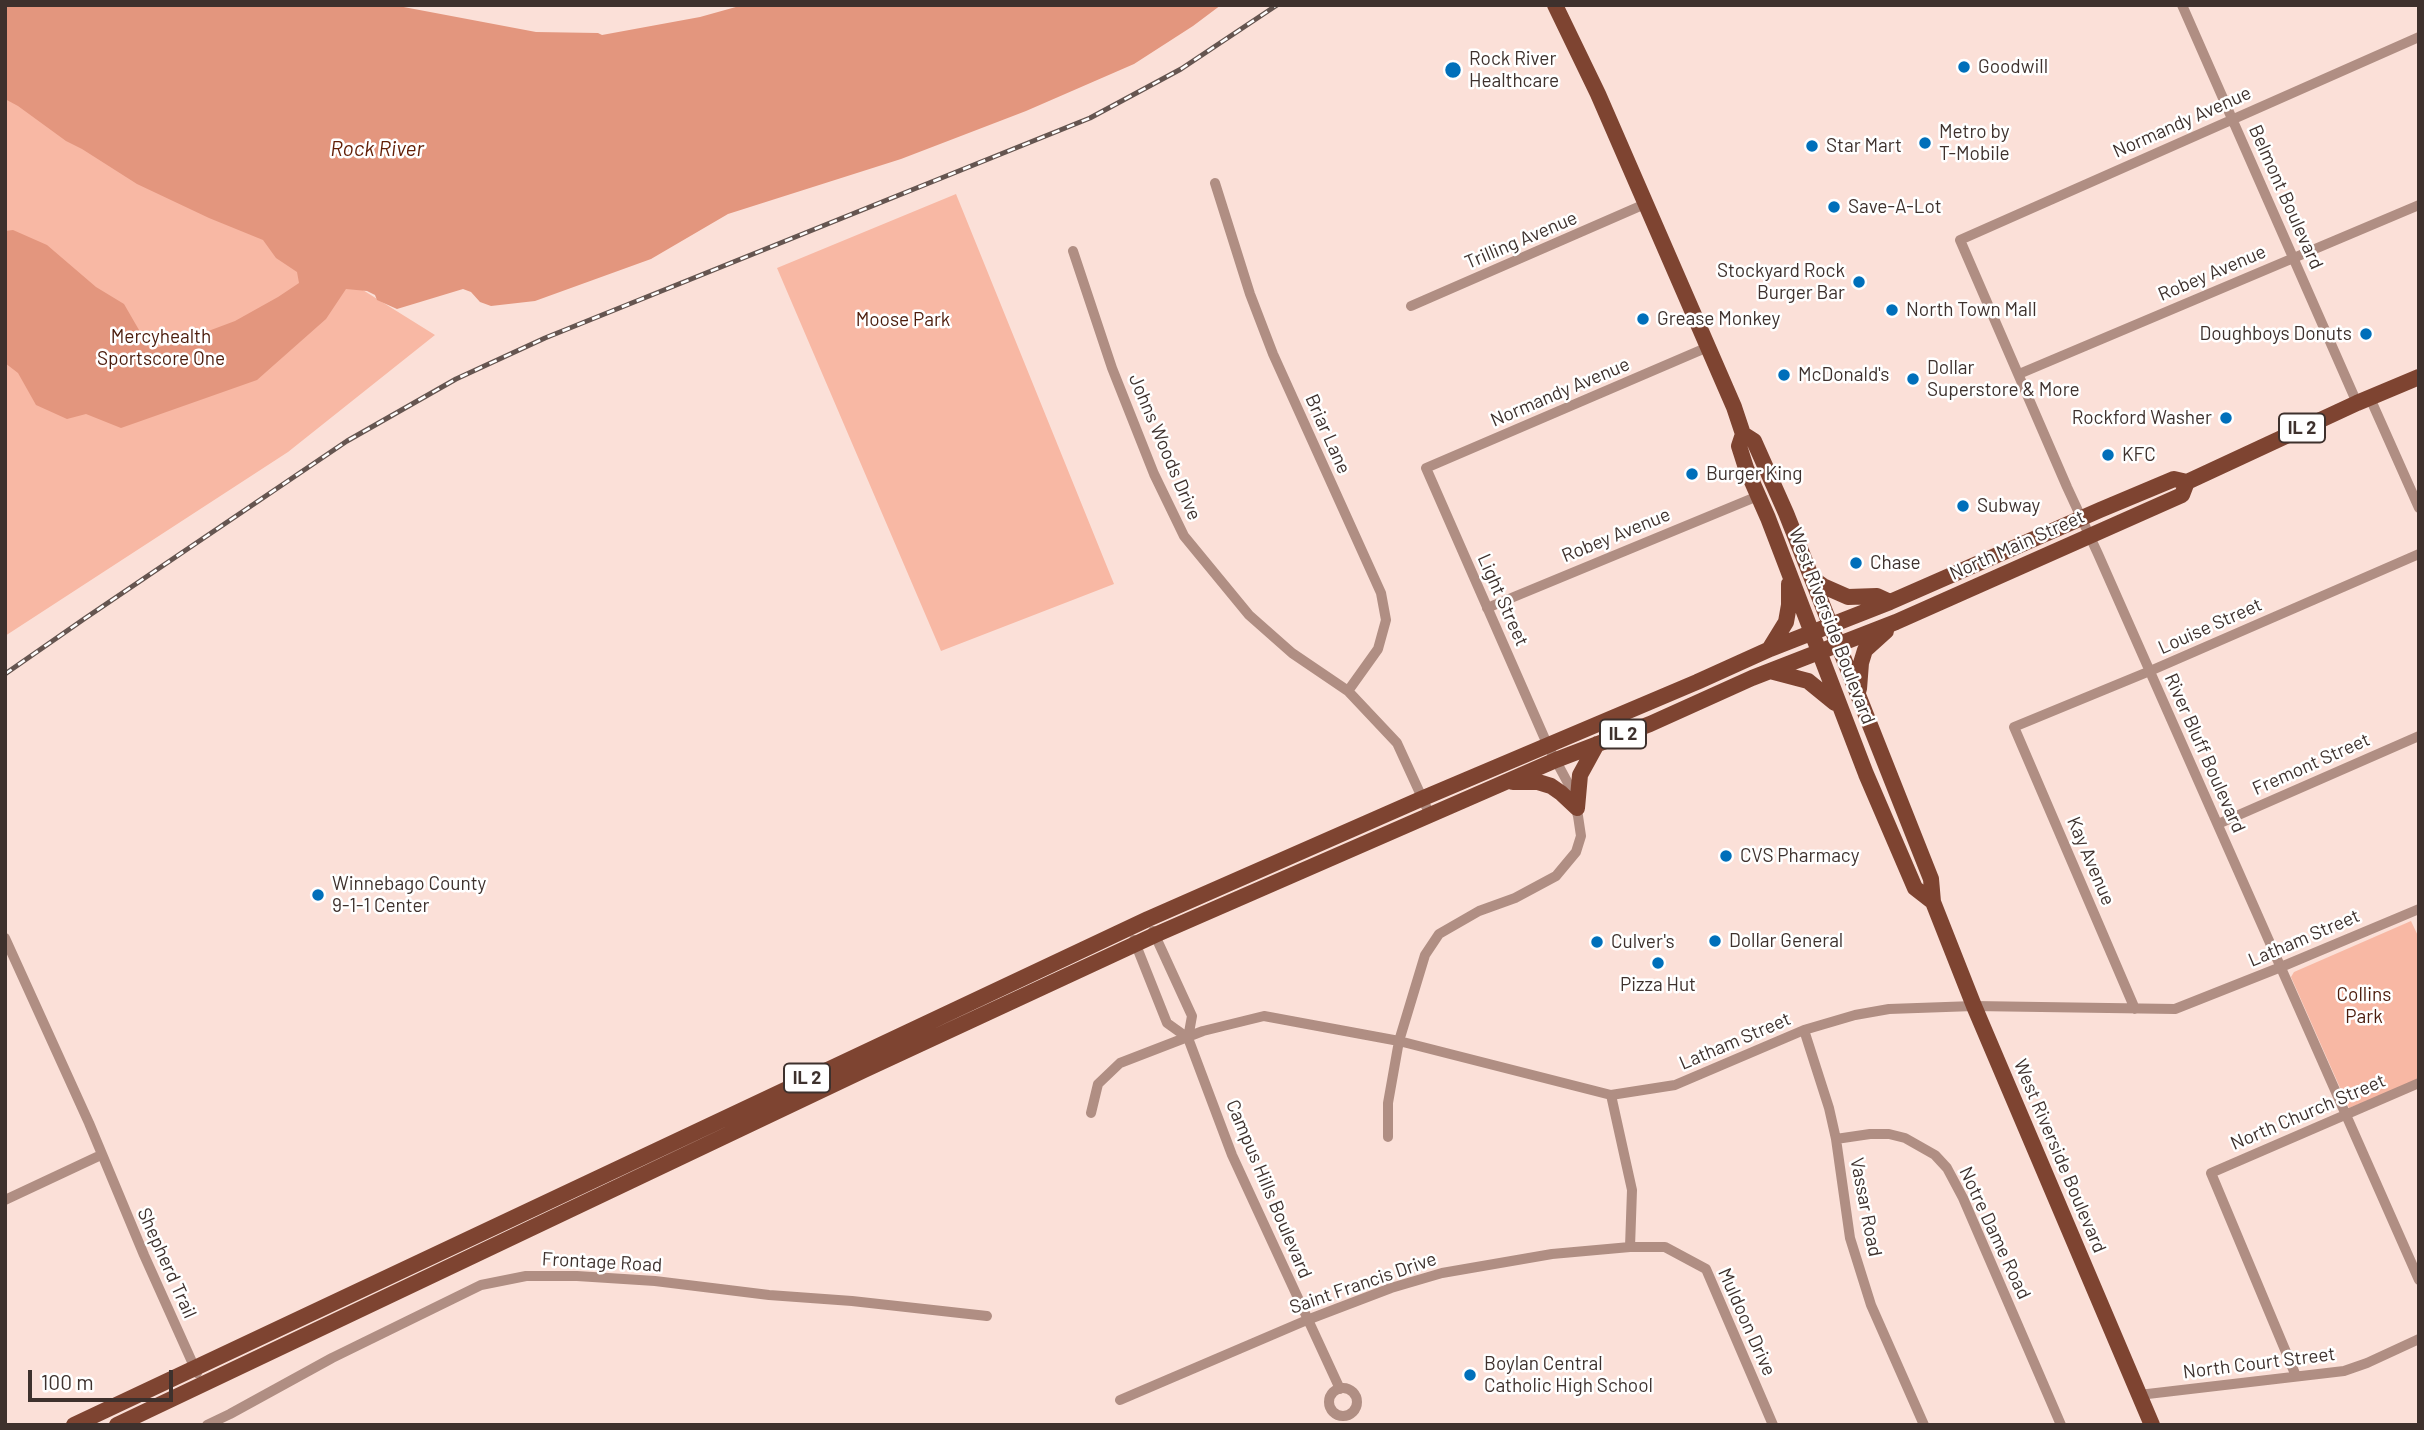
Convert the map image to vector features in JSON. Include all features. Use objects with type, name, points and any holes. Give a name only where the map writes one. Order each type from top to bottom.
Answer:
[{"type":"main road","name":"West Riverside Boulevard","points":[[1555,5],[1588,73],[1734,407],[1743,434],[1739,446],[1818,654],[1914,888],[1933,902]]},
{"type":"main road","name":"North Main Street","points":[[1811,633],[1890,602],[2174,480],[2187,482],[2419,377]]},
{"type":"main road","name":"West Riverside Boulevard","points":[[1743,434],[1754,441],[1812,578],[1931,879],[1933,902],[1974,1006],[2152,1425]]},
{"type":"main road","name":"North Main Street","points":[[1818,654],[2182,495],[2187,482]]},
{"type":"main road","points":[[1770,649],[1786,622],[1789,605],[1788,571]]},
{"type":"main road","points":[[1812,578],[1848,597],[1877,596],[1890,602]]},
{"type":"main road","points":[[1859,695],[1861,663],[1865,650],[1896,622]]},
{"type":"main road","name":"IL 2","points":[[74,1425],[1148,919],[1421,799],[1552,753],[1770,649],[1811,633]]},
{"type":"main road","name":"IL 2","points":[[117,1425],[864,1070],[1155,935],[1504,783],[1552,753],[1597,744],[1650,724],[1770,671],[1818,654]]},
{"type":"main road","points":[[1770,671],[1808,681],[1839,706]]},
{"type":"main road","points":[[1577,808],[1580,775],[1597,744]]},
{"type":"main road","points":[[1504,783],[1538,782],[1561,793],[1577,808]]},
{"type":"street","name":"Belmont Boulevard","points":[[2182,5],[2294,257],[2363,401],[2419,508]]},
{"type":"street","name":"Normandy Avenue","points":[[1959,240],[2419,37]]},
{"type":"street","name":"Briar Lane","points":[[1215,183],[1250,294],[1273,354],[1381,593],[1386,620],[1378,649],[1348,691]]},
{"type":"street","name":"Trilling Avenue","points":[[1411,306],[1645,204]]},
{"type":"street","name":"Robey Avenue","points":[[2019,373],[2419,205]]},
{"type":"street","name":"River Bluff Boulevard","points":[[1959,240],[2346,1114],[2415,1263],[2419,1280]]},
{"type":"street","name":"Johns Woods Drive","points":[[1073,251],[1112,368],[1154,474],[1184,536],[1249,615],[1292,653],[1348,691],[1397,743],[1430,815]]},
{"type":"street","name":"Normandy Avenue","points":[[1426,468],[1708,347]]},
{"type":"street","name":"Light Street","points":[[1388,1137],[1388,1103],[1399,1041],[1425,956],[1439,934],[1479,911],[1515,898],[1556,876],[1576,852],[1581,836],[1577,808],[1569,785],[1552,753],[1426,468]]},
{"type":"street","name":"Robey Avenue","points":[[1487,608],[1758,496]]},
{"type":"street","name":"Louise Street","points":[[2014,727],[2419,554]]},
{"type":"street","name":"Kay Avenue","points":[[2014,727],[2135,1009]]},
{"type":"street","name":"Fremont Street","points":[[2218,824],[2419,736]]},
{"type":"street","name":"Latham Street","points":[[1091,1113],[1098,1084],[1120,1063],[1203,1031],[1264,1016],[1399,1041],[1611,1096],[1675,1085],[1804,1030],[1889,1009],[1974,1006],[2175,1009],[2419,909]]},
{"type":"street","name":"Campus Hills Boulevard","points":[[1148,919],[1192,1016],[1188,1038],[1232,1155],[1340,1389]]},
{"type":"street","name":"Campus Hills Boulevard","points":[[1129,928],[1167,1023],[1188,1038]]},
{"type":"street","name":"Shepherd Trail","points":[[5,938],[203,1384]]},
{"type":"street","name":"Vassar Road","points":[[1804,1030],[1836,1139],[1850,1238],[1871,1305],[1923,1425]]},
{"type":"street","name":"North Church Street","points":[[2296,1376],[2211,1173],[2419,1083]]},
{"type":"street","points":[[1611,1096],[1632,1190],[1630,1247]]},
{"type":"street","name":"Notre Dame Road","points":[[1836,1139],[1870,1134],[1889,1134],[1905,1138],[1935,1155],[1947,1168],[1963,1198],[2061,1425]]},
{"type":"street","points":[[5,1200],[101,1155]]},
{"type":"street","name":"Saint Francis Drive","points":[[1120,1400],[1307,1320],[1391,1288],[1442,1273],[1552,1254],[1630,1247]]},
{"type":"street","name":"Muldoon Drive","points":[[1630,1247],[1665,1247],[1706,1269],[1773,1425]]},
{"type":"street","name":"Frontage Road","points":[[206,1425],[332,1358],[481,1285],[527,1276],[655,1281],[987,1316]]},
{"type":"street","name":"North Court Street","points":[[2139,1395],[2344,1371],[2419,1339]]},
{"type":"green space","name":"Mercyhealth Sportscore One","points":[[5,67],[435,335],[288,452],[5,636]]},
{"type":"green space","name":"Moose Park","points":[[956,194],[1114,584],[941,651],[777,268]]},
{"type":"green space","name":"Collins Park","points":[[2411,921],[2419,938],[2419,1081],[2349,1108],[2291,977],[2294,972]]},
{"type":"water","name":"Rock River","points":[[5,5],[393,5],[536,32],[602,35],[700,17],[743,5],[1221,5],[1134,64],[1026,111],[901,159],[728,214],[651,259],[535,301],[491,306],[480,302],[471,292],[463,289],[397,309],[377,300],[375,295],[367,291],[346,289],[326,319],[257,380],[121,428],[86,414],[67,419],[36,405],[18,373],[5,363],[5,231],[13,230],[47,245],[96,287],[124,304],[150,349],[179,342],[235,321],[299,283],[297,272],[276,258],[263,240],[137,184],[66,141],[5,99]]},
{"type":"railway","points":[[5,674],[347,441],[456,379],[545,338],[1090,118],[1181,69],[1277,5]]},
{"type":"place","name":"Goodwill","points":[[1964,67]]},
{"type":"place","name":"Rock River Healthcare","points":[[1453,70]]},
{"type":"place","name":"Metro by T-Mobile","points":[[1925,143]]},
{"type":"place","name":"Star Mart","points":[[1812,146]]},
{"type":"place","name":"Save-A-Lot","points":[[1834,207]]},
{"type":"place","name":"Stockyard Rock Burger Bar","points":[[1859,282]]},
{"type":"place","name":"North Town Mall","points":[[1892,310]]},
{"type":"place","name":"Grease Monkey","points":[[1643,319]]},
{"type":"place","name":"Doughboys Donuts","points":[[2366,334]]},
{"type":"place","name":"McDonald's","points":[[1784,375]]},
{"type":"place","name":"Dollar Superstore & More","points":[[1913,379]]},
{"type":"place","name":"Rockford Washer","points":[[2226,418]]},
{"type":"place","name":"KFC","points":[[2108,455]]},
{"type":"place","name":"Burger King","points":[[1692,474]]},
{"type":"place","name":"Subway","points":[[1963,506]]},
{"type":"place","name":"Chase","points":[[1856,563]]},
{"type":"place","name":"CVS Pharmacy","points":[[1726,856]]},
{"type":"place","name":"Winnebago County 9-1-1 Center","points":[[318,895]]},
{"type":"place","name":"Dollar General","points":[[1715,941]]},
{"type":"place","name":"Culver's","points":[[1597,942]]},
{"type":"place","name":"Pizza Hut","points":[[1658,963]]},
{"type":"place","name":"Boylan Central Catholic High School","points":[[1470,1375]]}]
